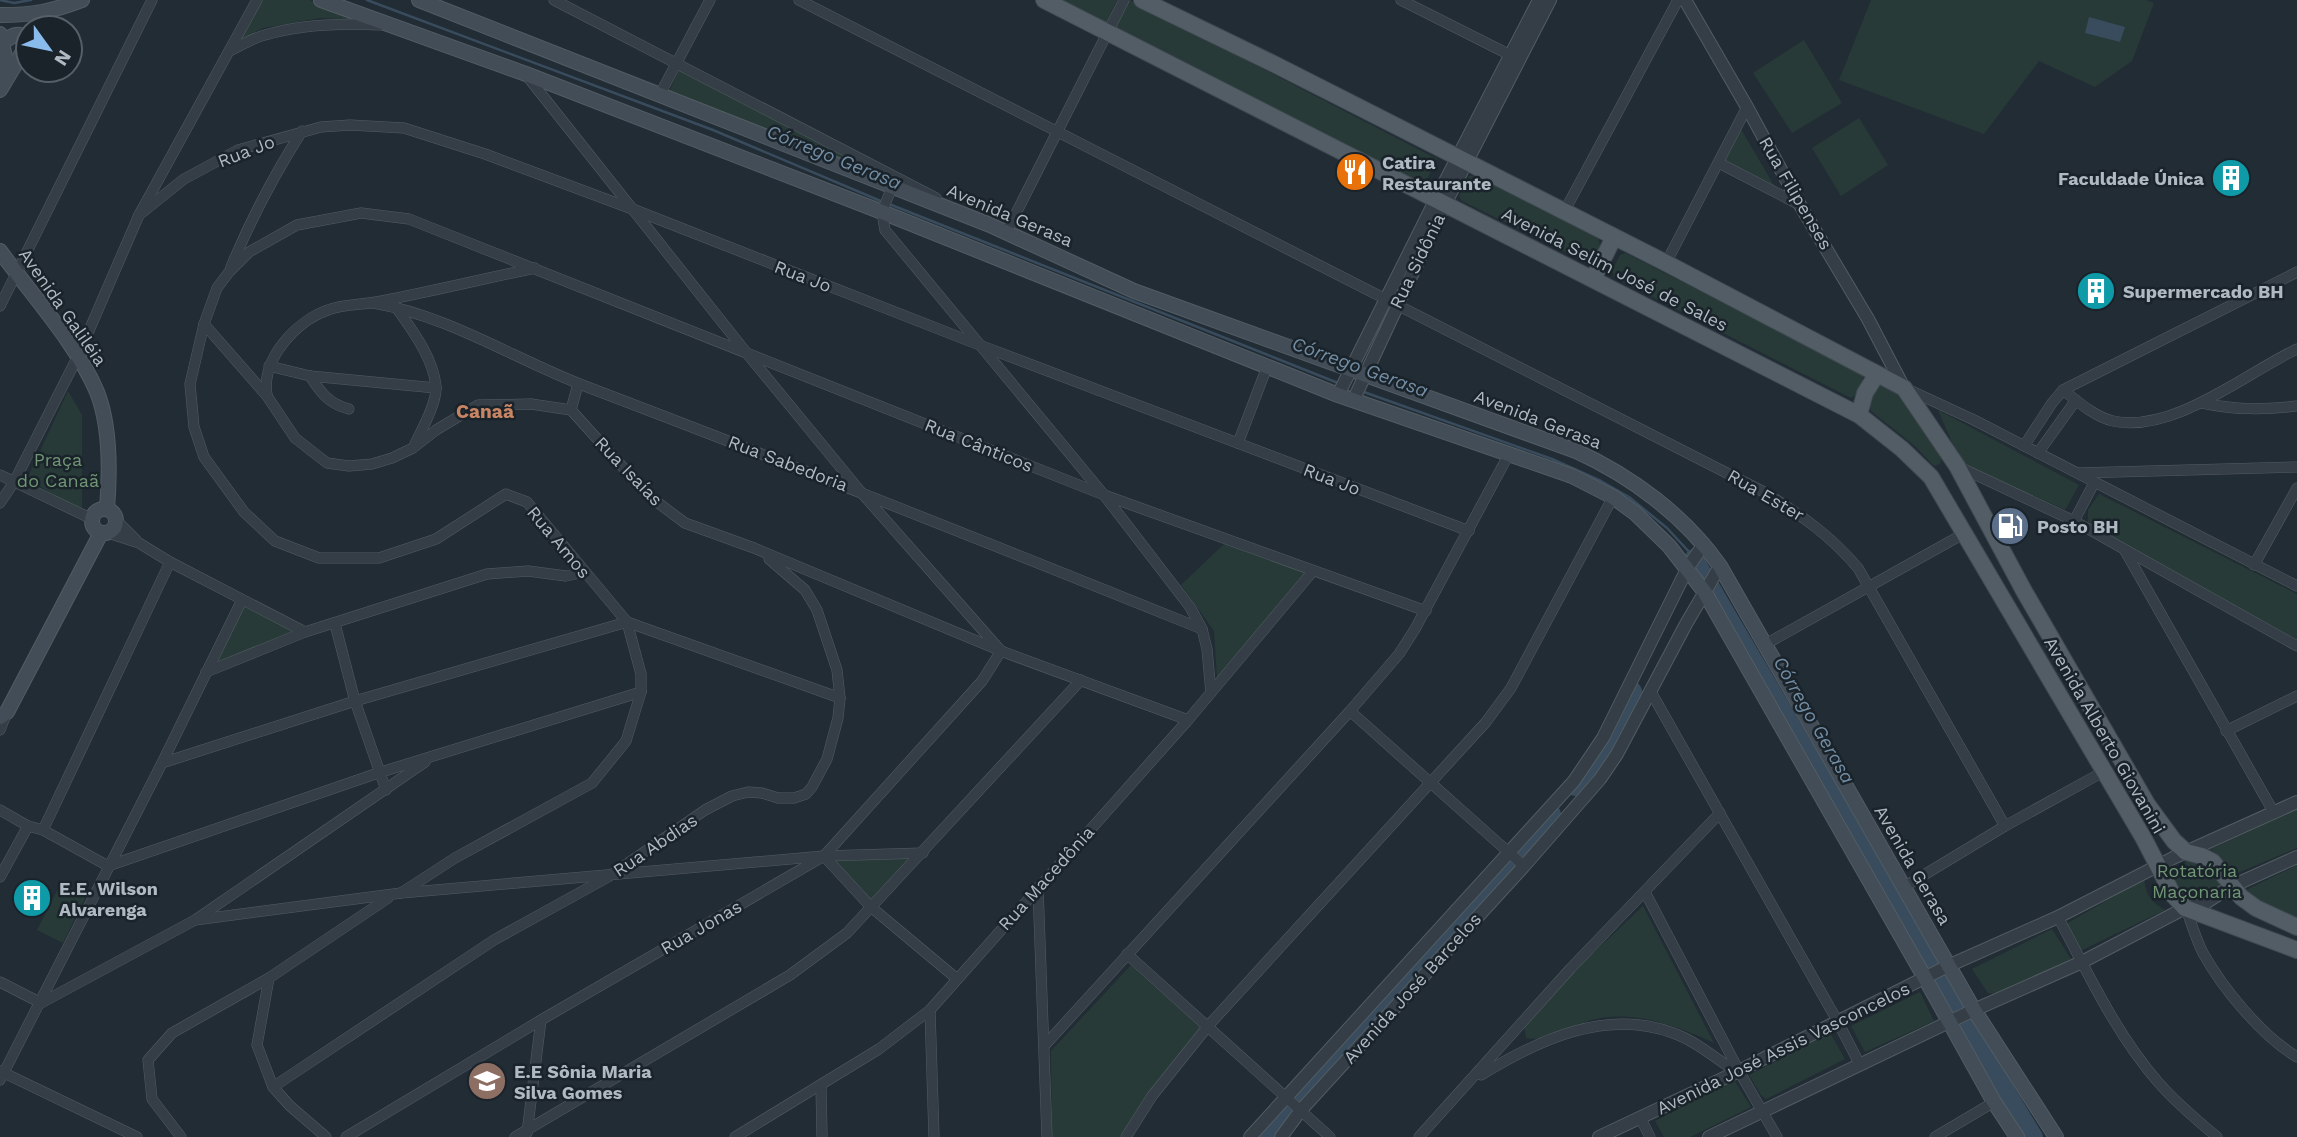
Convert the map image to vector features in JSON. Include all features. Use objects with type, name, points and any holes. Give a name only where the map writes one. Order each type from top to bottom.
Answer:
[{"type":"main road","points":[[0,15],[22,16],[51,12],[82,0]]},
{"type":"main road","name":"Avenida Gerasa","points":[[321,0],[398,26],[883,210],[1267,367],[1351,380]]},
{"type":"main road","name":"Avenida Gerasa","points":[[419,0],[891,190],[990,225],[1134,291],[1351,380],[1598,461],[1636,486],[1689,528],[1694,558]]},
{"type":"main road","name":"Avenida Selim José de Sales","points":[[1044,0],[1859,415],[1902,449],[1931,477]]},
{"type":"main road","name":"Avenida Selim José de Sales","points":[[1142,0],[1666,263],[1904,388],[1956,466]]},
{"type":"main road","points":[[0,79],[5,57],[2,38]]},
{"type":"main road","points":[[0,90],[14,66]]},
{"type":"main road","points":[[1593,279],[1614,237]]},
{"type":"main road","name":"Avenida Galiléia","points":[[0,251],[78,356],[98,394],[106,433],[109,482],[108,524],[4,714]]},
{"type":"main road","points":[[1859,415],[1865,393],[1877,374]]},
{"type":"main road","name":"Avenida Gerasa","points":[[1351,380],[1355,398],[1572,476],[1613,497],[1694,558],[1710,581],[1962,1016],[2056,1137]]},
{"type":"main road","points":[[1931,477],[1947,473],[1956,466]]},
{"type":"main road","name":"Avenida Alberto Giovanini","points":[[1956,466],[2024,591],[2165,831],[2186,852],[2213,862],[2230,887],[2256,908],[2297,927]]},
{"type":"main road","name":"Avenida Alberto Giovanini","points":[[1931,477],[2159,866],[2173,895],[2185,908]]},
{"type":"main road","points":[[92,519],[93,528],[108,524]]},
{"type":"main road","points":[[1694,558],[1710,581]]},
{"type":"main road","name":"Avenida Gerasa","points":[[1710,581],[1765,645],[1904,887],[1937,972],[1962,1016],[1994,1102],[2017,1137]]},
{"type":"main road","points":[[2005,602],[2024,591]]},
{"type":"main road","points":[[2185,908],[2297,950]]},
{"type":"street","points":[[0,306],[152,0]]},
{"type":"street","points":[[0,503],[14,482],[78,356],[139,215],[257,0]]},
{"type":"street","points":[[554,0],[990,225]]},
{"type":"street","points":[[659,96],[710,0]]},
{"type":"street","name":"Rua Ester","points":[[799,0],[1764,492],[1810,521],[1843,550],[1858,568],[2005,826]]},
{"type":"street","points":[[1006,233],[1124,0]]},
{"type":"street","points":[[1401,0],[1514,57]]},
{"type":"street","name":"Rua Sidônia","points":[[1355,398],[1351,380],[1514,57],[1539,0]]},
{"type":"street","name":"Rua Sidônia","points":[[1514,57],[1550,0]]},
{"type":"street","points":[[1564,212],[1678,0]]},
{"type":"street","name":"Rua Filipenses","points":[[1685,0],[1800,205],[1836,263],[1904,388]]},
{"type":"street","points":[[229,52],[264,35],[303,27],[356,24],[398,26]]},
{"type":"street","points":[[526,74],[745,351],[860,491],[1001,651]]},
{"type":"street","points":[[1666,263],[1747,107]]},
{"type":"street","name":"Rua Jo","points":[[139,215],[184,179],[238,150],[302,131],[350,125],[404,128],[485,154],[635,210],[982,346],[1469,531]]},
{"type":"street","name":"Rua Amos","points":[[229,272],[273,177],[302,131]]},
{"type":"street","points":[[1719,163],[1800,205]]},
{"type":"street","points":[[891,190],[883,210],[885,230],[1104,495],[1190,607],[1202,629],[1212,693]]},
{"type":"street","name":"Rua Amos","points":[[181,1137],[152,1099],[148,1060],[172,1033],[269,978],[455,858],[592,783],[626,741],[641,692],[641,674],[627,622],[527,502],[506,494],[436,539],[379,558],[319,558],[275,541],[244,512],[204,457],[194,427],[190,384],[204,324],[216,288],[249,252],[297,225],[360,213],[409,219],[536,268]]},
{"type":"street","points":[[267,396],[265,384],[269,366],[296,328],[329,309],[373,303],[536,268]]},
{"type":"street","name":"Rua Cânticos","points":[[536,268],[1104,495],[1426,611]]},
{"type":"street","points":[[2024,446],[2063,390],[2297,272]]},
{"type":"street","name":"Rua Sabedoria","points":[[373,303],[423,314],[578,384],[860,491],[1202,629]]},
{"type":"street","points":[[396,307],[426,354],[436,388],[428,416],[413,448]]},
{"type":"street","points":[[204,324],[267,396],[295,438],[327,463],[349,466],[372,464],[392,458],[413,448],[436,430],[478,405],[531,404],[571,410],[578,384]]},
{"type":"street","points":[[2063,390],[2112,421],[2130,423],[2157,419],[2202,403],[2297,349]]},
{"type":"street","points":[[269,366],[310,376],[436,388]]},
{"type":"street","points":[[1238,443],[1267,367]]},
{"type":"street","points":[[310,376],[323,395],[335,406],[349,409]]},
{"type":"street","points":[[1904,388],[1974,420],[2297,586]]},
{"type":"street","points":[[2038,453],[2076,400]]},
{"type":"street","points":[[2202,403],[2242,410],[2297,406]]},
{"type":"street","name":"Rua Isaías","points":[[571,410],[649,496],[684,523],[754,548],[1001,651],[1188,720]]},
{"type":"street","points":[[1045,1045],[1399,654],[1426,611],[1509,454]]},
{"type":"street","points":[[1956,466],[2074,521],[2297,646]]},
{"type":"street","points":[[2074,473],[2297,467]]},
{"type":"street","points":[[0,475],[92,519]]},
{"type":"street","points":[[2074,521],[2094,483]]},
{"type":"street","points":[[2254,565],[2297,488]]},
{"type":"street","points":[[1126,1137],[1152,1096],[1208,1026],[1486,722],[1511,688],[1613,497]]},
{"type":"street","points":[[108,524],[170,562],[305,632]]},
{"type":"street","points":[[1765,645],[1965,533]]},
{"type":"street","name":"Rua Abdias","points":[[273,1087],[494,940],[608,877],[705,810],[732,796],[748,792],[794,798],[806,794],[813,787],[827,759],[838,718],[838,670],[817,610],[805,590],[754,548]]},
{"type":"street","points":[[2123,548],[2273,811]]},
{"type":"street","name":"Avenida José Barcelos","points":[[1281,1137],[1293,1103],[1516,860],[1574,782],[1603,738],[1694,558]]},
{"type":"street","points":[[43,830],[170,562]]},
{"type":"street","name":"Rua Macedônia","points":[[735,1137],[879,1049],[930,1010],[1212,693],[1313,570]]},
{"type":"street","points":[[206,671],[305,632],[487,574],[528,571],[566,576],[584,572]]},
{"type":"street","name":"Avenida José Barcelos","points":[[1250,1137],[1293,1103],[1516,860],[1600,779],[1617,754],[1710,581]]},
{"type":"street","points":[[137,1137],[1,1074],[40,1003],[242,600]]},
{"type":"street","points":[[162,763],[355,701],[627,622],[840,698]]},
{"type":"street","points":[[335,624],[355,701],[386,790]]},
{"type":"street","name":"Rua Jonas","points":[[346,1137],[824,856],[982,681],[1001,651]]},
{"type":"street","points":[[515,1137],[527,1134],[790,975],[847,933],[1081,680]]},
{"type":"street","points":[[0,810],[108,866],[378,773],[641,692]]},
{"type":"street","points":[[1651,692],[1860,1065]]},
{"type":"street","points":[[2226,731],[2297,696]]},
{"type":"street","points":[[1350,711],[1516,860]]},
{"type":"street","points":[[0,730],[4,714]]},
{"type":"street","points":[[40,1003],[195,920],[435,755]]},
{"type":"street","points":[[1904,887],[2005,826],[2103,772]]},
{"type":"street","name":"Avenida José Assis Vasconcelos","points":[[1599,1137],[1738,1072],[1937,972],[2058,917],[2186,852],[2297,802]]},
{"type":"street","points":[[1419,1137],[1572,968],[1720,813]]},
{"type":"street","points":[[0,877],[28,826]]},
{"type":"street","points":[[195,920],[396,895],[824,856],[923,853]]},
{"type":"street","points":[[824,856],[871,907],[956,978]]},
{"type":"street","points":[[1709,1137],[2082,962],[2185,908],[2202,905],[2230,887],[2297,857]]},
{"type":"street","points":[[1038,887],[1047,1137]]},
{"type":"street","points":[[1645,892],[1738,1072],[1777,1137]]},
{"type":"street","points":[[2185,908],[2203,953],[2226,987],[2260,1026],[2285,1050],[2297,1057]]},
{"type":"street","points":[[2058,917],[2116,1026],[2158,1082],[2189,1114],[2217,1137]]},
{"type":"street","points":[[1127,954],[1330,1137]]},
{"type":"street","points":[[269,978],[257,1045],[273,1087],[290,1106],[326,1137]]},
{"type":"street","points":[[0,982],[40,1003]]},
{"type":"street","points":[[930,1010],[934,1137]]},
{"type":"street","points":[[527,1134],[541,1020]]},
{"type":"street","points":[[1468,1082],[1520,1051],[1572,1031],[1628,1023],[1646,1025],[1688,1040],[1738,1072]]},
{"type":"street","points":[[1512,1035],[1520,1051]]},
{"type":"street","points":[[821,1086],[822,1137]]},
{"type":"street","points":[[1935,1137],[1994,1102]]},
{"type":"street","name":"Avenida José Assis Vasconcelos","points":[[1640,1117],[1650,1137]]},
{"type":"green space","points":[[261,0],[309,0],[372,20],[320,18],[263,28],[237,41]]},
{"type":"green space","points":[[1056,0],[1117,0],[1105,25]]},
{"type":"green space","points":[[1130,0],[1437,159],[1424,186],[1115,29]]},
{"type":"green space","points":[[1871,0],[2146,0],[2154,3],[2132,61],[2095,87],[2039,61],[1984,134],[1839,80]]},
{"type":"green space","points":[[1804,40],[1842,103],[1792,133],[1753,73]]},
{"type":"green space","points":[[679,70],[934,199],[668,94]]},
{"type":"green space","points":[[1859,118],[1888,165],[1841,196],[1812,148]]},
{"type":"green space","points":[[1735,119],[1779,194],[1716,157]]},
{"type":"green space","points":[[1474,175],[1598,238],[1600,246],[1597,256],[1588,263],[1462,201],[1459,196],[1469,176]]},
{"type":"green space","points":[[1625,253],[1862,372],[1860,390],[1851,398],[1615,278],[1612,271],[1620,255]]},
{"type":"green space","points":[[1880,383],[1898,394],[1915,414],[1942,457],[1940,464],[1934,466],[1915,446],[1871,411],[1868,396]]},
{"type":"green space","name":"Praça do Canaã","points":[[68,391],[82,415],[82,511],[27,479]]},
{"type":"green space","points":[[1938,410],[2079,485],[2065,510],[1961,463]]},
{"type":"green space","points":[[2099,494],[2297,594],[2297,640],[2097,530],[2088,522],[2088,510]]},
{"type":"green space","points":[[1225,543],[1306,571],[1217,678],[1214,631],[1181,585]]},
{"type":"green space","points":[[243,603],[297,632],[212,666]]},
{"type":"green space","points":[[2297,809],[2297,848],[2235,874],[2211,849]]},
{"type":"green space","points":[[915,856],[871,903],[830,858]]},
{"type":"green space","name":"Rotatória Maçonaria","points":[[2190,859],[2202,860],[2220,879],[2219,887],[2204,901],[2190,901],[2181,897],[2174,881],[2173,872]]},
{"type":"green space","points":[[2297,865],[2297,921],[2280,916],[2246,890]]},
{"type":"green space","points":[[2144,879],[2150,898],[2165,910],[2080,951],[2066,924]]},
{"type":"green space","points":[[61,883],[86,896],[63,943],[37,930]]},
{"type":"green space","points":[[1643,906],[1714,1043],[1652,1020],[1620,1016],[1588,1021],[1542,1038],[1526,1038],[1524,1027],[1575,970]]},
{"type":"green space","points":[[2052,929],[2071,959],[1998,994],[1988,993],[1972,969]]},
{"type":"green space","points":[[1131,965],[1201,1028],[1143,1100],[1121,1137],[1052,1137],[1051,1051]]},
{"type":"green space","points":[[1920,992],[1934,1021],[1865,1052],[1851,1026]]},
{"type":"green space","points":[[1830,1033],[1845,1059],[1766,1099],[1761,1095],[1749,1075]]},
{"type":"green space","points":[[1734,1080],[1751,1107],[1690,1137],[1664,1137],[1655,1121]]},
{"type":"water","points":[[2089,17],[2125,27],[2120,42],[2085,33]]},
{"type":"waterway","name":"Córrego Gerasa","points":[[0,0],[14,3],[31,0]]},
{"type":"waterway","name":"Córrego Gerasa","points":[[367,0],[713,130],[883,202]]},
{"type":"waterway","name":"Córrego Gerasa","points":[[889,204],[1338,383]]},
{"type":"waterway","name":"Córrego Gerasa","points":[[1361,391],[1552,459],[1601,481],[1629,497],[1667,528],[1692,555]]},
{"type":"waterway","name":"Córrego Gerasa","points":[[1694,558],[2034,1137]]},
{"type":"waterway","points":[[1575,787],[1596,760],[1633,691]]},
{"type":"waterway","points":[[1263,1137],[1328,1061],[1552,814]]},
{"type":"place","name":"Catira Restaurante","points":[[1355,172]]},
{"type":"place","name":"Faculdade Única","points":[[2231,178]]},
{"type":"place","name":"Supermercado BH","points":[[2096,291]]},
{"type":"place","name":"Posto BH","points":[[2010,526]]},
{"type":"place","name":"E.E. Wilson Alvarenga","points":[[32,898]]},
{"type":"place","name":"E.E Sônia Maria Silva Gomes","points":[[487,1081]]},
{"type":"district","name":"Canaã","points":[[485,411]]}]
